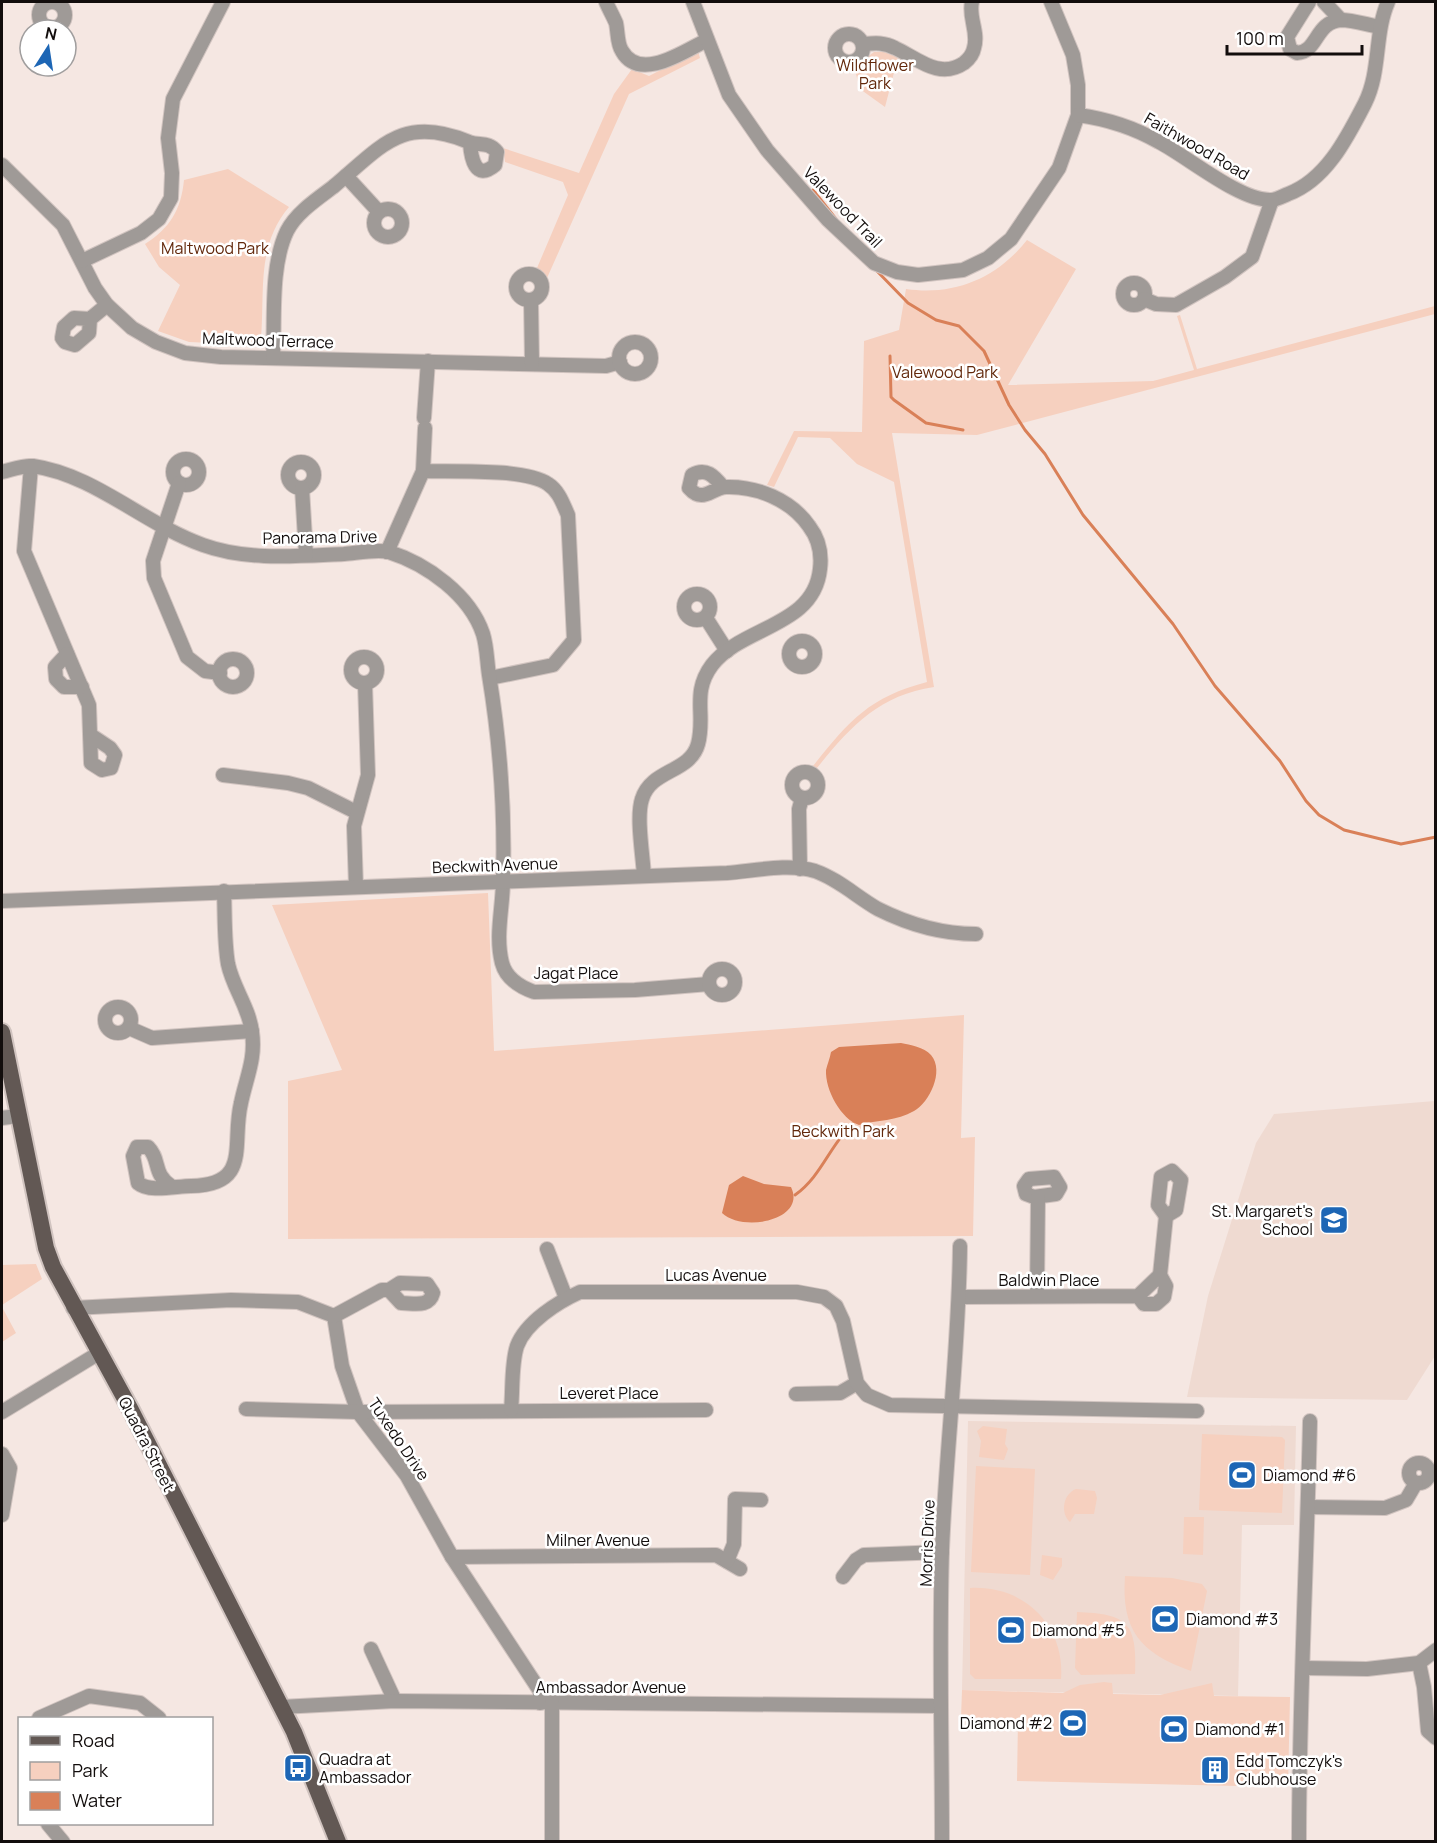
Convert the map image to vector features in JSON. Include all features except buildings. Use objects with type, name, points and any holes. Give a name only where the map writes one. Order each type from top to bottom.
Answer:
[{"type":"main road","name":"Quadra Street","points":[[2,1032],[9,1117],[46,1248],[73,1308],[151,1449],[294,1732],[338,1842]]},
{"type":"street","points":[[82,261],[141,233],[159,219],[171,198],[172,173],[168,138],[173,99],[223,2]]},
{"type":"street","points":[[606,2],[615,22],[621,51],[630,60],[642,65],[658,64],[707,40]]},
{"type":"street","name":"Valewood Trail","points":[[693,2],[729,95],[767,150],[828,220],[874,263],[897,272],[941,275],[963,270],[988,258],[1011,239],[1059,168],[1078,115],[1078,85],[1073,56],[1051,2]]},
{"type":"street","points":[[863,44],[878,42],[939,69],[958,66],[968,60],[976,41],[972,2]]},
{"type":"street","points":[[1309,2],[1287,37],[1288,45],[1293,52],[1306,52],[1321,29],[1341,20],[1380,27]]},
{"type":"street","points":[[1324,2],[1341,20]]},
{"type":"street","points":[[1144,299],[1156,304],[1176,305],[1225,277],[1252,257],[1272,200],[1307,187],[1330,162],[1366,102],[1371,87],[1380,27],[1388,2]]},
{"type":"street","name":"Faithwood Road","points":[[1078,115],[1106,119],[1131,128],[1160,142],[1240,192],[1272,200]]},
{"type":"street","points":[[273,358],[278,253],[288,229],[306,208],[386,140],[415,132],[447,132],[470,142]]},
{"type":"street","name":"Maltwood Terrace","points":[[2,165],[63,225],[107,305],[132,328],[156,342],[184,353],[273,358],[606,366],[620,362]]},
{"type":"street","points":[[346,176],[379,212]]},
{"type":"street","points":[[531,300],[532,364]]},
{"type":"street","points":[[90,319],[107,305]]},
{"type":"street","points":[[387,552],[423,471],[428,361]]},
{"type":"street","points":[[31,466],[24,551],[89,705],[92,736]]},
{"type":"street","name":"Panorama Drive","points":[[2,471],[31,466],[71,476],[165,529],[204,546],[243,554],[306,555],[387,552],[429,571],[449,586],[472,612],[483,634],[498,719],[503,881]]},
{"type":"street","points":[[423,471],[525,475],[548,484],[562,498],[568,515],[574,640],[554,665],[490,678]]},
{"type":"street","points":[[179,483],[153,561],[154,578],[187,657],[205,671],[220,672]]},
{"type":"street","points":[[644,876],[643,797],[654,779],[684,764],[695,752],[700,734],[701,686],[711,667],[727,651],[782,622],[802,607],[816,586],[821,563],[818,540],[800,514],[786,502],[764,493],[723,487]]},
{"type":"street","points":[[302,488],[306,555]]},
{"type":"street","points":[[705,618],[727,651]]},
{"type":"street","points":[[782,622],[795,642]]},
{"type":"street","points":[[67,654],[55,667],[56,679],[64,687],[82,687]]},
{"type":"street","points":[[356,887],[356,813],[368,775],[365,683]]},
{"type":"street","points":[[223,775],[288,783],[308,788],[356,813]]},
{"type":"street","points":[[800,869],[802,798]]},
{"type":"street","name":"Beckwith Avenue","points":[[2,901],[800,869],[814,871],[879,909],[918,924],[942,931],[976,934]]},
{"type":"street","name":"Jagat Place","points":[[503,881],[499,919],[500,955],[507,974],[523,988],[546,993],[709,984]]},
{"type":"street","points":[[171,1186],[216,1184],[237,1159],[241,1103],[252,1065],[252,1031],[247,1009],[228,963],[224,891]]},
{"type":"street","points":[[129,1028],[152,1038],[252,1031]]},
{"type":"street","points":[[1037,1296],[1038,1197]]},
{"type":"street","name":"Baldwin Place","points":[[960,1297],[1138,1296],[1160,1275],[1166,1216]]},
{"type":"street","name":"Morris Drive","points":[[942,1842],[942,1552],[950,1406],[960,1297],[960,1246]]},
{"type":"street","points":[[547,1249],[566,1298]]},
{"type":"street","points":[[73,1308],[231,1300],[298,1302],[334,1316],[382,1290],[389,1290]]},
{"type":"street","name":"Lucas Avenue","points":[[511,1410],[517,1346],[526,1329],[566,1298],[580,1292],[797,1292],[824,1297],[836,1306],[843,1321],[857,1383]]},
{"type":"street","name":"Tuxedo Drive","points":[[334,1316],[342,1366],[358,1412],[407,1476],[452,1557],[546,1703],[552,1842]]},
{"type":"street","points":[[2,1412],[99,1353]]},
{"type":"street","points":[[796,1394],[840,1393],[857,1383],[867,1395],[890,1405],[1197,1411]]},
{"type":"street","points":[[246,1409],[358,1412],[511,1410]]},
{"type":"street","name":"Leveret Place","points":[[511,1410],[706,1410]]},
{"type":"street","points":[[1299,1842],[1298,1758],[1304,1668],[1310,1421]]},
{"type":"street","points":[[2,1454],[10,1468],[2,1515]]},
{"type":"street","points":[[1308,1507],[1385,1508],[1406,1500],[1416,1483]]},
{"type":"street","points":[[727,1561],[734,1544],[735,1499],[760,1500]]},
{"type":"street","points":[[843,1577],[856,1560],[864,1556],[942,1552]]},
{"type":"street","name":"Milner Avenue","points":[[452,1557],[716,1555],[740,1569]]},
{"type":"street","points":[[371,1649],[395,1701]]},
{"type":"street","points":[[1304,1668],[1367,1669],[1419,1663],[1436,1650]]},
{"type":"street","points":[[1419,1663],[1425,1687],[1428,1731],[1436,1738]]},
{"type":"street","points":[[43,1717],[89,1696],[140,1703],[157,1717]]},
{"type":"street","name":"Ambassador Avenue","points":[[281,1707],[395,1701],[941,1706]]},
{"type":"street","points":[[49,1825],[63,1842]]},
{"type":"shaded area","name":"St. Margaret's School","points":[[1435,1101],[1435,1356],[1407,1400],[1187,1397],[1208,1296],[1256,1143],[1274,1114]]},
{"type":"shaded area","points":[[968,1421],[1296,1426],[1294,1525],[1242,1525],[1238,1696],[962,1690]]},
{"type":"green space","points":[[698,51],[700,58],[629,94],[547,278],[537,268],[568,195],[563,182],[505,162],[503,148],[579,173],[614,94],[632,69],[649,76]]},
{"type":"green space","name":"Wildflower Park","points":[[874,52],[884,52],[898,57],[885,107],[860,89],[854,67]]},
{"type":"green space","name":"Maltwood Park","points":[[228,169],[289,207],[278,222],[267,253],[261,338],[255,345],[189,342],[158,331],[180,285],[159,267],[145,244],[168,225],[173,217],[180,200],[184,180]]},
{"type":"green space","name":"Valewood Park","points":[[1027,240],[1076,269],[1008,385],[1153,381],[1194,370],[1177,316],[1180,315],[1197,369],[1435,306],[1435,314],[977,435],[892,433],[934,687],[897,697],[867,715],[841,739],[817,768],[813,766],[838,736],[862,713],[890,695],[927,682],[894,482],[857,464],[830,438],[798,437],[774,487],[767,485],[794,431],[862,432],[864,341],[899,330],[906,289],[941,290],[974,281],[1002,265]]},
{"type":"green space","name":"Beckwith Park","points":[[488,893],[494,1051],[964,1015],[961,1138],[975,1137],[973,1236],[288,1239],[288,1081],[342,1070],[272,905]]},
{"type":"green space","points":[[36,1264],[42,1279],[2,1305],[2,1265]]},
{"type":"green space","points":[[2,1307],[16,1333],[2,1342]]},
{"type":"green space","points":[[983,1426],[1007,1429],[1005,1444],[1008,1449],[1004,1460],[979,1457],[981,1441],[977,1431]]},
{"type":"green space","name":"Diamond #6","points":[[1202,1434],[1282,1437],[1285,1440],[1282,1513],[1199,1510]]},
{"type":"green space","points":[[976,1466],[1035,1469],[1030,1575],[971,1572]]},
{"type":"green space","points":[[1076,1489],[1095,1491],[1097,1498],[1094,1514],[1075,1514],[1070,1522],[1065,1514],[1064,1504],[1068,1495]]},
{"type":"green space","points":[[1184,1517],[1204,1517],[1203,1555],[1183,1554]]},
{"type":"green space","points":[[1042,1555],[1062,1558],[1062,1566],[1053,1580],[1040,1575]]},
{"type":"green space","name":"Diamond #3","points":[[1125,1576],[1172,1578],[1202,1584],[1207,1591],[1191,1671],[1159,1656],[1137,1637],[1126,1611]]},
{"type":"green space","name":"Diamond #5","points":[[970,1588],[1008,1593],[1024,1601],[1037,1612],[1048,1626],[1056,1642],[1061,1679],[975,1679],[970,1674]]},
{"type":"green space","points":[[1077,1612],[1107,1615],[1126,1624],[1134,1643],[1135,1674],[1081,1675],[1075,1668]]},
{"type":"green space","points":[[1112,1683],[1113,1694],[1160,1695],[1212,1683],[1214,1696],[1290,1697],[1288,1787],[1017,1781],[1018,1719],[961,1718],[962,1690],[1063,1693],[1080,1685]]},
{"type":"water","points":[[901,1043],[925,1050],[935,1062],[936,1078],[930,1094],[920,1107],[901,1117],[859,1125],[852,1122],[835,1103],[828,1086],[826,1070],[831,1052],[839,1047]]},
{"type":"water","points":[[743,1176],[764,1184],[791,1187],[793,1198],[790,1208],[782,1215],[757,1222],[732,1219],[722,1213],[729,1185]]},
{"type":"waterway","points":[[813,190],[836,219]]},
{"type":"waterway","points":[[875,269],[908,303],[936,320],[959,326],[984,351],[1009,405],[1025,430],[1045,454],[1083,515],[1173,624],[1215,686],[1280,761],[1306,801],[1319,815],[1344,830],[1401,844],[1436,837]]},
{"type":"waterway","points":[[890,356],[891,397],[926,423],[963,430]]},
{"type":"waterway","points":[[795,1195],[812,1179],[853,1123]]},
{"type":"place","name":"St. Margaret's School","points":[[1334,1220]]},
{"type":"place","name":"Diamond #6","points":[[1242,1475]]},
{"type":"place","name":"Diamond #3","points":[[1165,1619]]},
{"type":"place","name":"Diamond #5","points":[[1011,1630]]},
{"type":"place","name":"Diamond #2","points":[[1073,1723]]},
{"type":"place","name":"Diamond #1","points":[[1174,1729]]},
{"type":"place","name":"Quadra at Ambassador","points":[[298,1768]]},
{"type":"place","name":"Edd Tomczyk's Clubhouse","points":[[1215,1770]]}]
